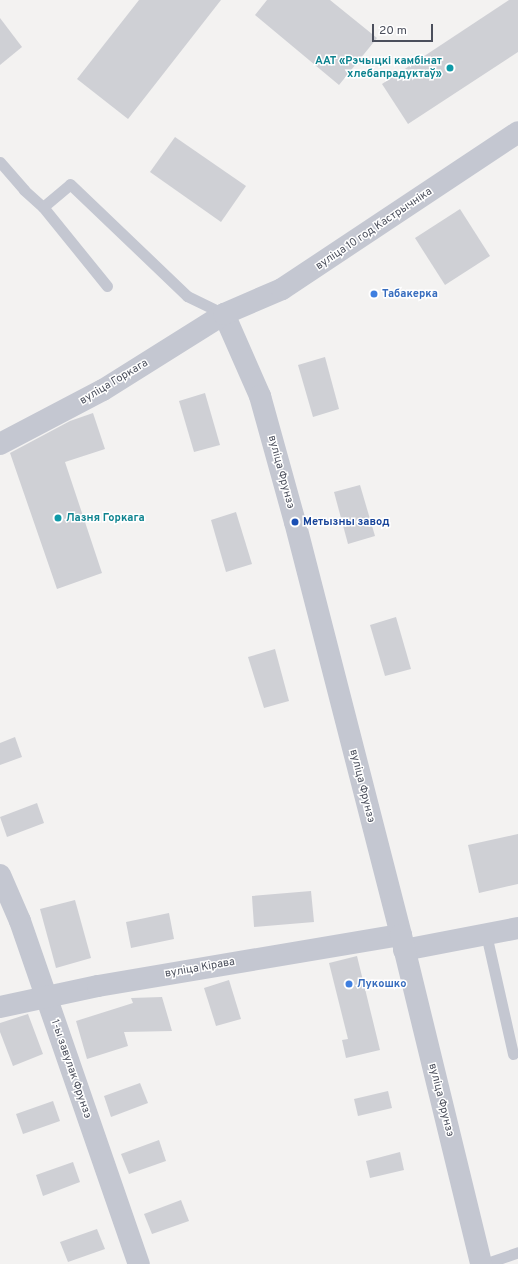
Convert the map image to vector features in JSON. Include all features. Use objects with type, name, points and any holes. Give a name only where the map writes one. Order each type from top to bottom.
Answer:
[{"type":"street","name":"вуліца 10 год Кастрычніка","points":[[224,314],[282,289],[518,132]]},
{"type":"street","name":"вуліца Горкага","points":[[0,444],[104,390],[224,314]]},
{"type":"street","name":"вуліца Фрунзэ","points":[[224,314],[260,396],[297,530],[402,942],[481,1264]]},
{"type":"street","name":"1-ы завулак Фрунзэ","points":[[0,875],[20,921],[139,1264]]},
{"type":"street","name":"вуліца Кірава","points":[[0,1007],[194,969],[402,942],[486,934],[518,928]]},
{"type":"lane","points":[[0,162],[24,190],[42,207],[107,286]]},
{"type":"lane","points":[[42,207],[70,184],[187,296],[224,314]]},
{"type":"lane","points":[[486,934],[513,1054]]},
{"type":"lane","points":[[484,1264],[518,1252]]},
{"type":"building","points":[[139,0],[221,0],[128,119],[77,79]]},
{"type":"building","points":[[267,0],[330,0],[377,38],[339,85],[255,15]]},
{"type":"building","name":"ААТ «Рэчыцкі камбінат хлебапрадуктаў»","points":[[509,0],[518,0],[518,52],[408,124],[382,84]]},
{"type":"building","points":[[0,18],[22,47],[0,65]]},
{"type":"building","points":[[175,137],[246,186],[221,222],[150,172]]},
{"type":"building","points":[[460,209],[490,256],[445,285],[415,238]]},
{"type":"building","points":[[325,357],[339,409],[313,417],[298,365]]},
{"type":"building","points":[[205,393],[220,445],[194,452],[179,401]]},
{"type":"building","name":"Лазня Горкага","points":[[93,413],[105,449],[65,462],[102,573],[57,589],[10,453],[70,421]]},
{"type":"building","points":[[360,485],[375,536],[348,544],[334,492]]},
{"type":"building","points":[[236,512],[252,564],[226,572],[211,520]]},
{"type":"building","points":[[396,617],[411,669],[385,676],[370,625]]},
{"type":"building","points":[[275,649],[289,701],[264,708],[248,657]]},
{"type":"building","points":[[15,737],[22,757],[0,765],[0,743]]},
{"type":"building","points":[[37,803],[44,823],[7,837],[0,817]]},
{"type":"building","points":[[518,834],[518,884],[479,893],[468,845]]},
{"type":"building","points":[[311,891],[314,922],[254,927],[252,896]]},
{"type":"building","points":[[75,900],[91,958],[56,968],[40,909]]},
{"type":"building","points":[[169,913],[174,939],[131,948],[126,922]]},
{"type":"building","points":[[357,956],[380,1050],[346,1058],[342,1040],[348,1039],[329,963]]},
{"type":"building","points":[[229,980],[241,1019],[216,1026],[204,988]]},
{"type":"building","points":[[162,997],[172,1031],[124,1032],[128,1046],[87,1059],[76,1021],[133,1003],[131,998]]},
{"type":"building","points":[[28,1014],[43,1054],[13,1066],[0,1032],[0,1023]]},
{"type":"building","points":[[140,1083],[148,1103],[111,1117],[104,1096]]},
{"type":"building","points":[[388,1091],[392,1108],[358,1116],[354,1099]]},
{"type":"building","points":[[53,1101],[60,1121],[23,1134],[16,1114]]},
{"type":"building","points":[[159,1140],[166,1161],[129,1174],[121,1154]]},
{"type":"building","points":[[400,1152],[404,1170],[370,1178],[366,1161]]},
{"type":"building","points":[[73,1162],[80,1182],[43,1196],[36,1175]]},
{"type":"building","points":[[181,1200],[189,1221],[152,1234],[144,1214]]},
{"type":"building","points":[[97,1229],[105,1249],[68,1262],[60,1242]]},
{"type":"place","name":"ААТ «Рэчыцкі камбінат хлебапрадуктаў»","points":[[450,68]]},
{"type":"place","name":"Табакерка","points":[[374,294]]},
{"type":"place","name":"Лазня Горкага","points":[[58,518]]},
{"type":"place","name":"Метызны завод","points":[[295,522]]},
{"type":"place","name":"Лукошко","points":[[349,984]]}]
